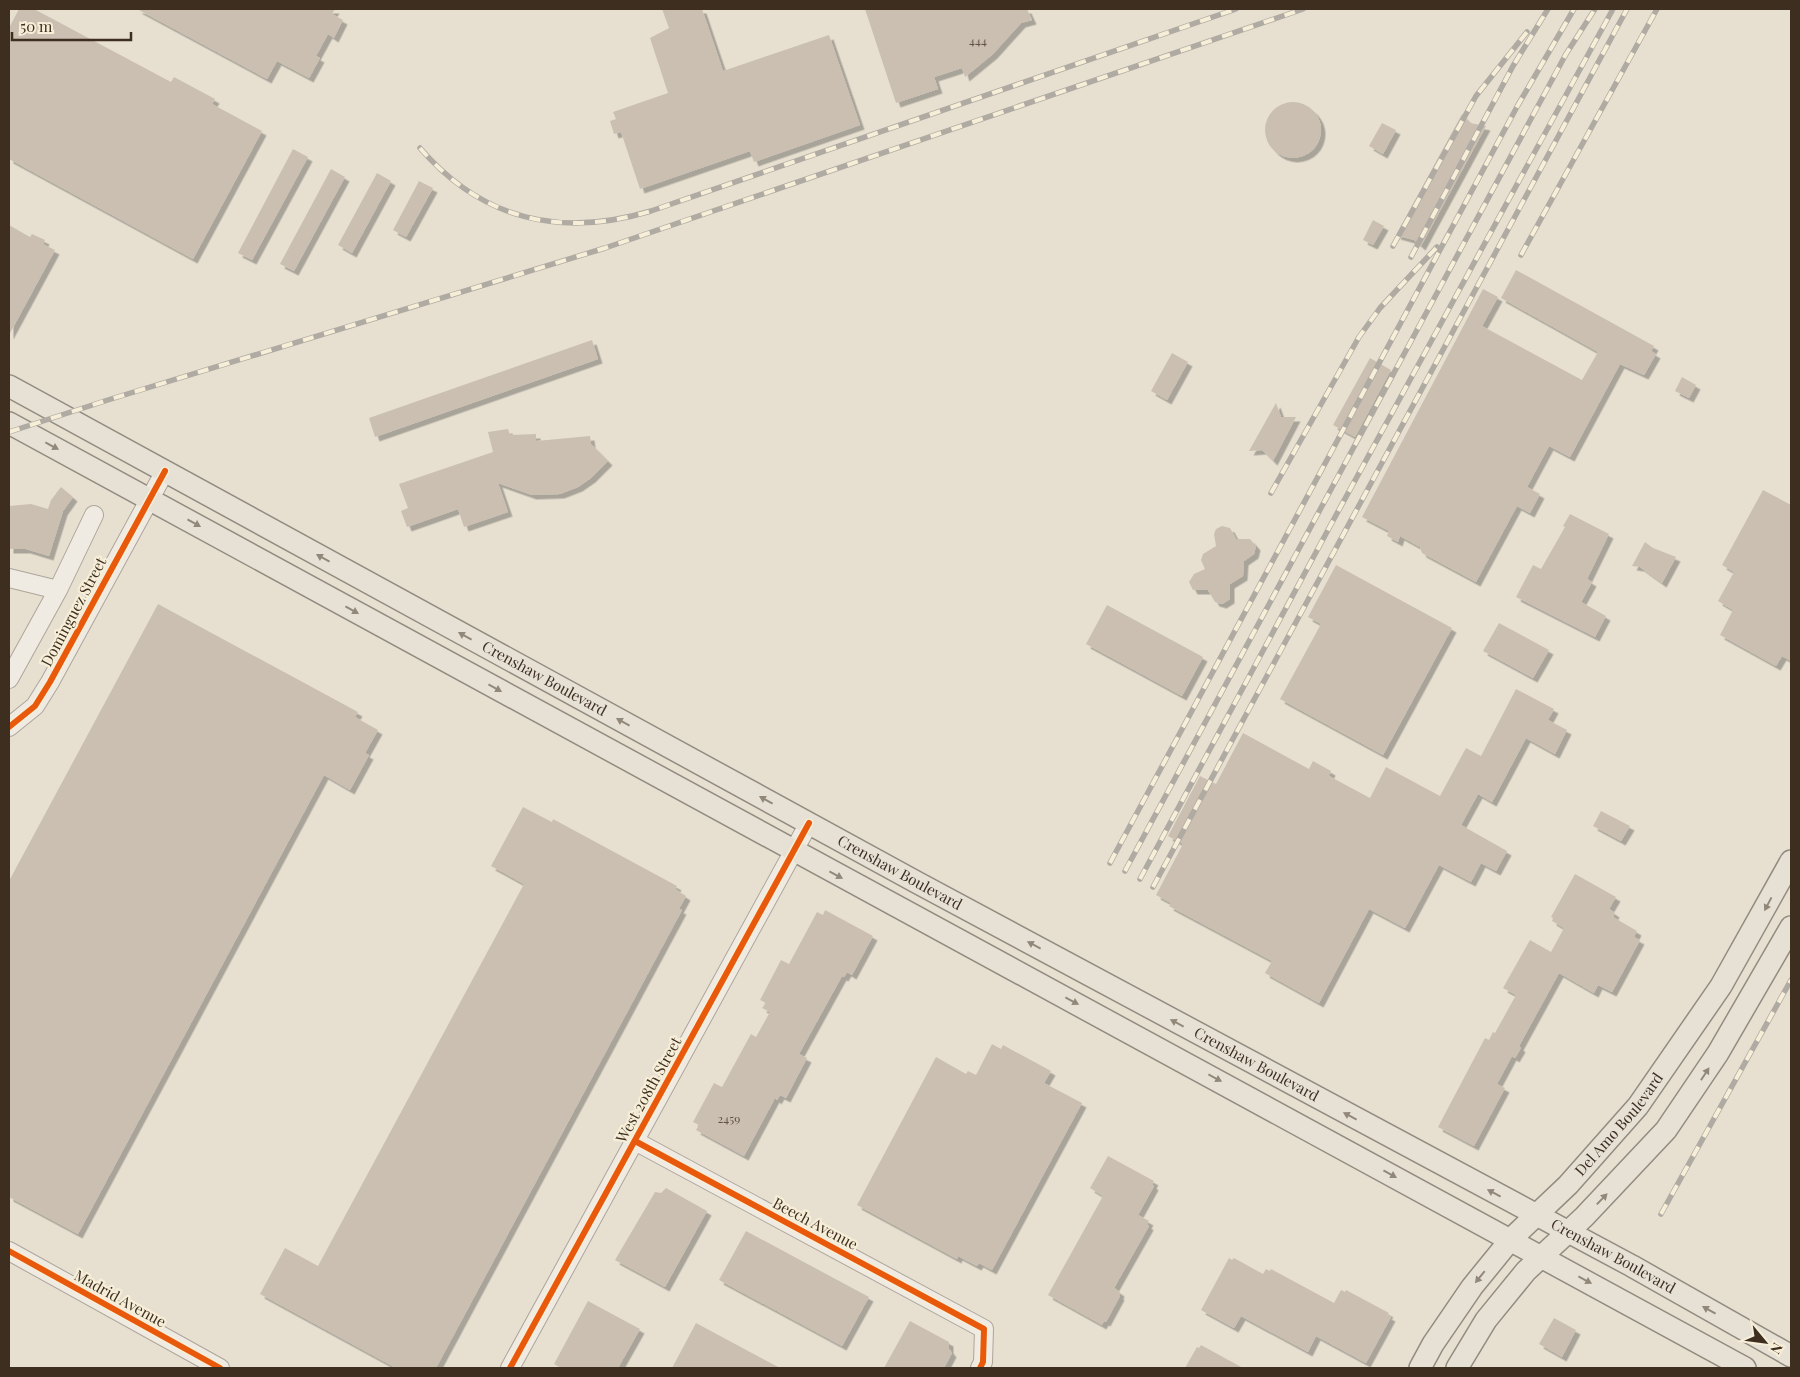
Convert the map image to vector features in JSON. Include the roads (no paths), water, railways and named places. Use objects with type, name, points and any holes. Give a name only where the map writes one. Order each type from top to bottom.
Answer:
[{"type":"main road","name":"Crenshaw Boulevard","points":[[9,386],[809,823],[1567,1233],[1632,1266],[1791,1356]]},
{"type":"main road","name":"Crenshaw Boulevard","points":[[9,422],[793,851],[1511,1239],[1745,1368]]},
{"type":"main road","name":"Del Amo Boulevard","points":[[1420,1368],[1433,1344],[1472,1286],[1511,1239],[1537,1216],[1613,1135],[1678,1052],[1737,959],[1791,861]]},
{"type":"main road","points":[[1458,1368],[1486,1320],[1526,1271],[1628,1172],[1666,1130],[1718,1053],[1791,927]]},
{"type":"street","name":"Dominguez Street","points":[[9,727],[35,706],[165,472]]},
{"type":"street","name":"Dominguez Street","points":[[9,679],[58,590],[94,515]]},
{"type":"street","points":[[9,578],[58,590]]},
{"type":"street","name":"West 208th Street","points":[[510,1368],[809,823]]},
{"type":"street","name":"Beech Avenue","points":[[635,1141],[984,1329],[983,1362],[980,1368]]},
{"type":"street","name":"Madrid Avenue","points":[[9,1251],[220,1368]]},
{"type":"railway","points":[[420,148],[444,172],[470,192],[497,207],[525,217],[555,222],[586,223],[618,219],[651,211],[1236,9]]},
{"type":"railway","points":[[9,432],[605,248],[1303,9]]},
{"type":"railway","points":[[1411,257],[1513,66],[1548,9]]},
{"type":"railway","points":[[1110,863],[1518,105],[1574,9]]},
{"type":"railway","points":[[1125,871],[1566,54],[1595,9]]},
{"type":"railway","points":[[1140,879],[1335,517],[1613,9]]},
{"type":"railway","points":[[1153,887],[1627,9]]},
{"type":"railway","points":[[1521,255],[1657,9]]},
{"type":"railway","points":[[1393,246],[1476,96],[1527,32]]},
{"type":"railway","points":[[1271,493],[1359,337],[1380,308],[1437,247]]},
{"type":"railway","points":[[1661,1214],[1791,980]]}]
